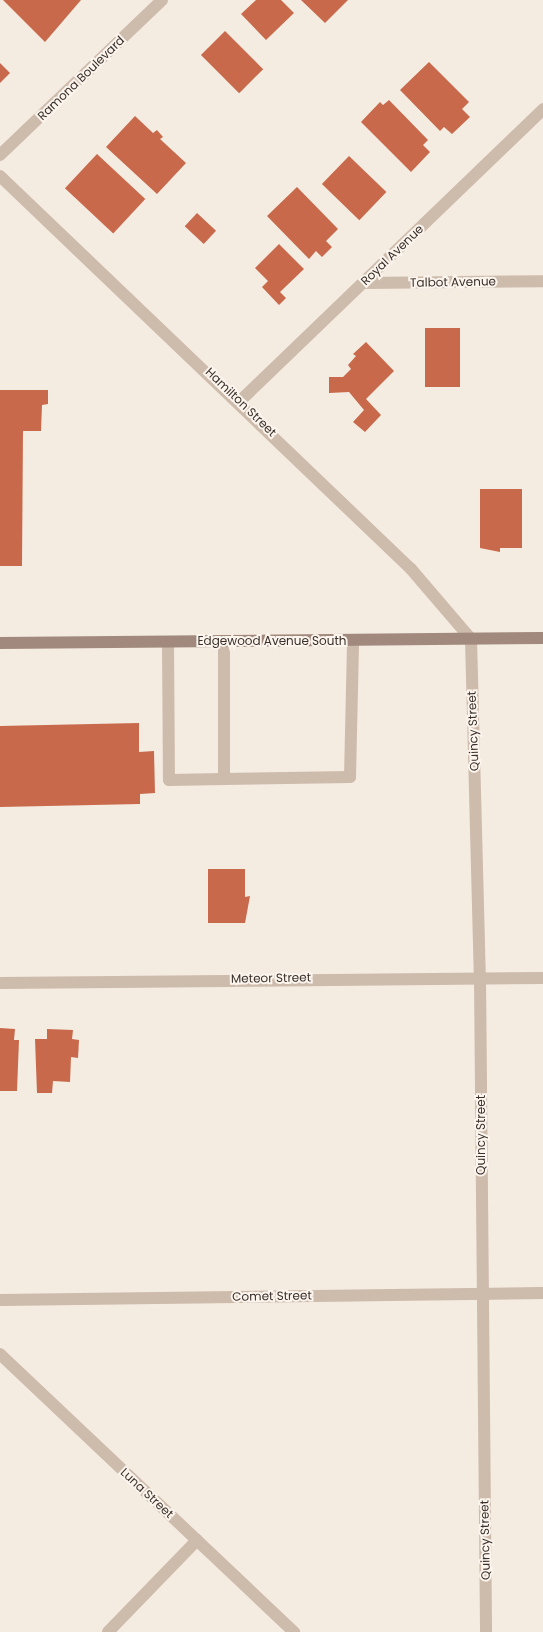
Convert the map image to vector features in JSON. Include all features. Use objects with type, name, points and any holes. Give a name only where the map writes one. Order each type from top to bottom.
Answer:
[{"type":"main road","name":"Edgewood Avenue South","points":[[0,643],[543,638]]},
{"type":"street","name":"Ramona Boulevard","points":[[0,155],[162,0]]},
{"type":"street","name":"Royal Avenue","points":[[240,401],[543,109]]},
{"type":"street","name":"Hamilton Street","points":[[0,176],[240,401],[412,569],[471,639]]},
{"type":"street","name":"Talbot Avenue","points":[[364,283],[543,280]]},
{"type":"street","name":"Quincy Street","points":[[471,639],[480,978],[486,1632]]},
{"type":"street","points":[[168,642],[169,780],[224,780],[350,777],[353,640]]},
{"type":"street","points":[[224,641],[224,780]]},
{"type":"street","name":"Meteor Street","points":[[0,983],[543,978]]},
{"type":"street","name":"Comet Street","points":[[0,1300],[543,1293]]},
{"type":"street","name":"Luna Street","points":[[0,1354],[294,1632]]},
{"type":"street","points":[[108,1632],[197,1540]]},
{"type":"building","points":[[3,0],[81,0],[45,42]]},
{"type":"building","points":[[256,0],[281,0],[294,13],[266,40],[241,14]]},
{"type":"building","points":[[301,0],[348,0],[325,23]]},
{"type":"building","points":[[225,31],[263,69],[239,93],[201,55]]},
{"type":"building","points":[[429,62],[469,102],[462,109],[470,117],[452,134],[444,127],[440,131],[400,90]]},
{"type":"building","points":[[0,63],[10,73],[0,83]]},
{"type":"building","points":[[389,100],[428,140],[423,145],[430,152],[411,172],[361,122],[380,102],[383,105]]},
{"type":"building","points":[[135,116],[153,133],[157,130],[163,137],[160,139],[186,163],[157,194],[106,147]]},
{"type":"building","points":[[97,154],[145,199],[113,233],[65,188]]},
{"type":"building","points":[[349,156],[386,192],[359,220],[322,184]]},
{"type":"building","points":[[297,187],[338,229],[326,241],[332,247],[322,257],[316,251],[309,259],[267,216]]},
{"type":"building","points":[[197,213],[216,231],[204,244],[185,226]]},
{"type":"building","points":[[279,244],[304,269],[280,292],[286,298],[279,305],[262,287],[268,281],[255,268]]},
{"type":"building","points":[[425,328],[460,328],[460,387],[425,387]]},
{"type":"building","points":[[366,342],[394,371],[366,399],[381,415],[365,432],[353,422],[364,410],[349,392],[329,393],[329,377],[343,377],[351,369],[348,365],[356,356],[353,354]]},
{"type":"building","points":[[0,390],[48,390],[48,404],[42,405],[41,431],[23,431],[22,566],[0,566]]},
{"type":"building","points":[[480,489],[522,489],[522,548],[500,548],[500,552],[480,548]]},
{"type":"building","points":[[139,723],[139,752],[154,751],[155,793],[140,794],[140,804],[0,807],[0,726]]},
{"type":"building","points":[[208,869],[245,869],[245,897],[250,896],[245,923],[208,923]]},
{"type":"building","points":[[0,1028],[15,1029],[14,1040],[19,1040],[17,1091],[0,1091]]},
{"type":"building","points":[[47,1029],[73,1030],[72,1039],[79,1040],[78,1058],[71,1057],[70,1082],[53,1081],[52,1093],[37,1093],[35,1039],[47,1039]]}]
